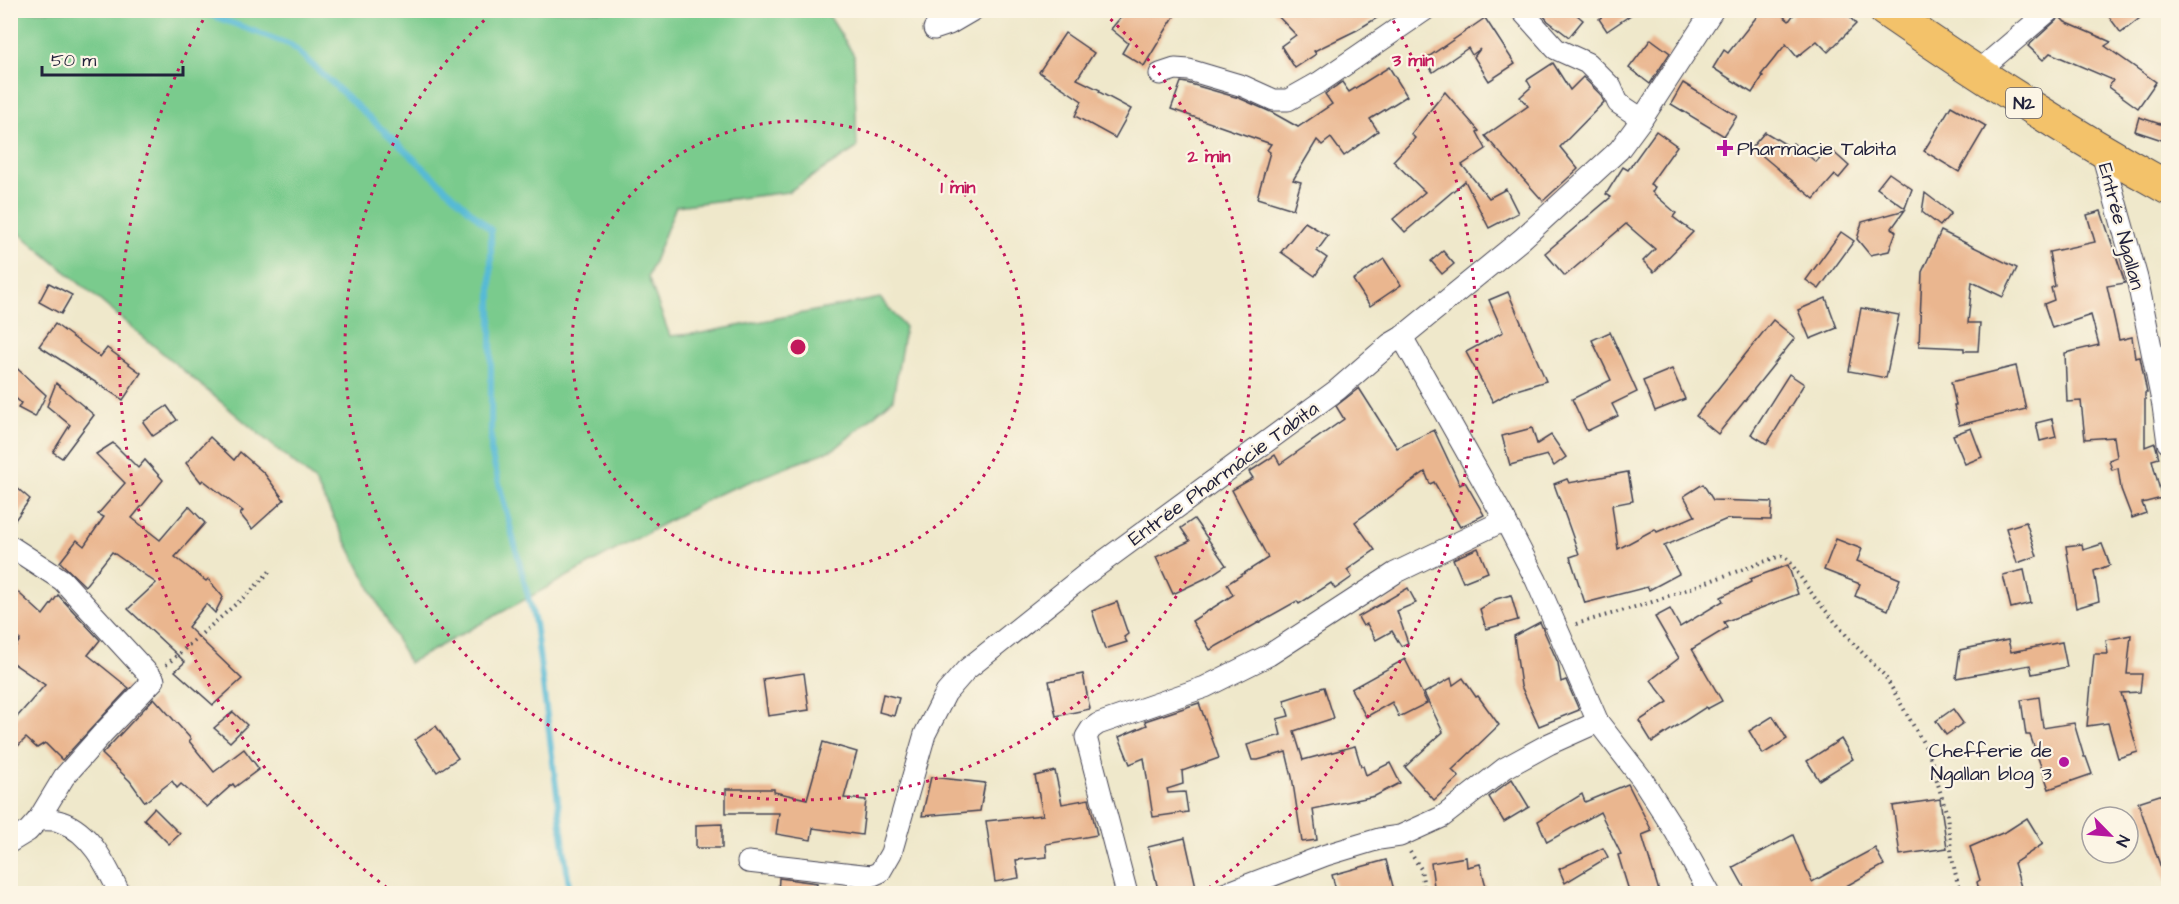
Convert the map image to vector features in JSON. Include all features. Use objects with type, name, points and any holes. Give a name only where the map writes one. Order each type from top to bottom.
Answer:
[{"type":"highway","name":"N2","points":[[1884,10],[1976,73],[2101,150],[2169,188]]},
{"type":"street","points":[[934,29],[949,24],[973,10]]},
{"type":"street","points":[[1160,74],[1175,69],[1189,70],[1243,86],[1274,100],[1288,100],[1320,82],[1425,10]]},
{"type":"street","points":[[1521,10],[1556,48],[1587,63],[1611,87],[1617,103],[1642,119]]},
{"type":"street","name":"Entrée Pharmacie Tabita","points":[[748,862],[871,876],[880,872],[886,864],[894,843],[925,734],[946,693],[966,670],[1085,575],[1337,390],[1390,344],[1402,337],[1522,239],[1619,150],[1642,119],[1713,10]]},
{"type":"street","points":[[1976,73],[2050,10]]},
{"type":"street","name":"Entrée Ngallan","points":[[2101,150],[2137,278],[2169,443]]},
{"type":"street","points":[[1402,337],[1505,520],[1536,580],[1598,722],[1642,779],[1675,831],[1710,894]]},
{"type":"street","points":[[1127,894],[1086,737],[1091,729],[1098,724],[1205,687],[1269,656],[1395,573],[1505,520]]},
{"type":"street","points":[[10,546],[62,580],[154,680],[64,777],[38,820],[28,831],[10,842]]},
{"type":"street","points":[[1224,894],[1326,855],[1379,838],[1400,836],[1442,817],[1505,768],[1549,744],[1598,722]]},
{"type":"street","points":[[38,820],[61,821],[80,833],[105,863],[120,894]]},
{"type":"path","points":[[1558,629],[1649,603],[1774,558],[1782,556],[1788,559],[1815,598],[1852,642],[1885,676],[1929,753],[1947,815],[1952,858],[1960,894]]},
{"type":"path","points":[[154,680],[169,662],[252,590],[271,570]]},
{"type":"path","points":[[1400,836],[1421,869],[1425,894]]},
{"type":"green space","points":[[10,11],[826,11],[854,55],[857,148],[788,192],[676,206],[648,277],[670,336],[702,333],[880,298],[905,327],[893,399],[836,448],[718,494],[409,663],[314,480],[11,226]]},
{"type":"building","points":[[1127,10],[1178,10],[1144,66],[1122,53],[1128,43],[1111,29]]},
{"type":"building","points":[[1272,10],[1390,10],[1357,30],[1314,51],[1316,54],[1295,68],[1281,46],[1296,35]]},
{"type":"building","points":[[1539,10],[1571,10],[1583,20],[1569,37],[1548,21]]},
{"type":"building","points":[[1611,10],[1638,10],[1607,31],[1599,19]]},
{"type":"building","points":[[1762,10],[1776,10],[1789,21],[1797,10],[1843,10],[1856,24],[1828,52],[1817,41],[1797,57],[1786,44],[1761,75],[1763,76],[1752,93],[1713,68],[1724,50],[1728,53]]},
{"type":"building","points":[[2104,10],[2150,10],[2121,33]]},
{"type":"building","points":[[2060,17],[2065,22],[2111,42],[2105,46],[2156,82],[2138,108],[2109,87],[2113,80],[2050,53],[2043,60],[2028,46]]},
{"type":"building","points":[[1485,18],[1515,64],[1489,81],[1474,57],[1480,49],[1472,55],[1468,48],[1433,72],[1424,60]]},
{"type":"building","points":[[1065,33],[1094,53],[1077,79],[1131,109],[1115,138],[1075,116],[1082,101],[1039,72]]},
{"type":"building","points":[[1651,39],[1670,53],[1650,84],[1629,68]]},
{"type":"building","points":[[1553,63],[1570,90],[1583,77],[1600,94],[1604,102],[1560,147],[1578,169],[1543,201],[1485,136],[1528,106],[1520,97],[1531,87],[1527,80]]},
{"type":"building","points":[[1389,67],[1407,96],[1370,119],[1378,131],[1344,156],[1331,138],[1322,145],[1317,140],[1293,180],[1301,182],[1293,209],[1257,198],[1270,152],[1267,150],[1271,144],[1171,109],[1181,82],[1239,98],[1298,127],[1332,104],[1325,94],[1342,82],[1349,92]]},
{"type":"building","points":[[1683,83],[1737,116],[1724,136],[1671,104]]},
{"type":"building","points":[[1445,92],[1479,131],[1477,132],[1486,149],[1462,165],[1489,198],[1506,189],[1518,213],[1489,228],[1465,181],[1405,232],[1393,219],[1425,192],[1393,161],[1415,138],[1411,134]]},
{"type":"building","points":[[1951,106],[1986,126],[1959,172],[1924,151]]},
{"type":"building","points":[[2139,117],[2166,126],[2162,140],[2135,131]]},
{"type":"building","points":[[1656,131],[1677,146],[1650,184],[1655,187],[1652,192],[1676,213],[1673,217],[1693,232],[1654,272],[1643,261],[1655,249],[1626,224],[1565,276],[1545,253],[1611,197],[1606,194],[1623,167],[1628,170]]},
{"type":"building","points":[[1765,132],[1790,147],[1793,143],[1816,162],[1829,148],[1849,166],[1839,178],[1835,175],[1814,199],[1752,147]]},
{"type":"building","points":[[1889,173],[1912,189],[1905,208],[1877,188]]},
{"type":"building","points":[[1925,193],[1951,213],[1940,226],[1922,212]]},
{"type":"building","points":[[1905,210],[1892,228],[1896,232],[1889,251],[1870,255],[1857,239],[1862,222]]},
{"type":"building","points":[[2101,211],[2125,283],[2107,286],[2119,340],[2132,337],[2135,358],[2140,357],[2147,393],[2145,393],[2145,447],[2155,443],[2159,458],[2152,460],[2162,498],[2142,503],[2146,513],[2132,518],[2121,489],[2118,468],[2112,470],[2109,460],[2117,457],[2114,437],[2085,439],[2081,401],[2067,402],[2065,353],[2099,345],[2091,315],[2052,328],[2044,304],[2054,300],[2051,288],[2055,286],[2049,252],[2095,242],[2087,215]]},
{"type":"building","points":[[1305,222],[1328,236],[1317,251],[1327,258],[1315,276],[1281,252]]},
{"type":"building","points":[[1941,231],[2017,268],[2003,297],[1972,282],[1968,323],[1980,323],[1978,351],[1964,351],[1964,348],[1919,346],[1922,272]]},
{"type":"building","points":[[1841,232],[1854,241],[1819,289],[1806,280]]},
{"type":"building","points":[[1443,251],[1454,264],[1442,274],[1431,261]]},
{"type":"building","points":[[1384,259],[1401,285],[1370,306],[1353,280]]},
{"type":"building","points":[[49,283],[72,295],[61,314],[39,302]]},
{"type":"building","points":[[1508,292],[1546,381],[1510,392],[1493,402],[1466,352],[1503,332],[1489,300]]},
{"type":"building","points":[[1826,298],[1837,328],[1810,339],[1798,310]]},
{"type":"building","points":[[1861,308],[1899,315],[1886,378],[1849,371]]},
{"type":"building","points":[[1773,320],[1795,338],[1718,434],[1696,416]]},
{"type":"building","points":[[55,324],[100,357],[107,348],[141,373],[123,400],[39,346]]},
{"type":"building","points":[[1610,332],[1637,392],[1612,404],[1618,416],[1587,431],[1572,399],[1611,380],[1592,340]]},
{"type":"building","points":[[10,362],[46,395],[35,417],[18,408],[21,403],[10,393]]},
{"type":"building","points":[[2016,366],[2026,409],[1959,425],[1951,382]]},
{"type":"building","points":[[1672,369],[1685,399],[1655,411],[1643,381]]},
{"type":"building","points":[[1789,374],[1804,384],[1767,444],[1751,434]]},
{"type":"building","points":[[56,383],[94,415],[62,458],[53,452],[70,425],[47,406]]},
{"type":"building","points":[[1359,388],[1397,448],[1434,430],[1460,485],[1465,482],[1484,515],[1460,527],[1434,482],[1430,484],[1425,472],[1355,522],[1375,550],[1347,570],[1352,577],[1335,589],[1331,583],[1299,604],[1297,601],[1210,650],[1192,621],[1233,595],[1227,584],[1268,558],[1232,490],[1253,478],[1249,472],[1275,455],[1280,464],[1344,419],[1336,406]]},
{"type":"building","points":[[167,406],[177,420],[153,436],[143,422]]},
{"type":"building","points":[[2052,419],[2056,437],[2040,441],[2036,423]]},
{"type":"building","points":[[1532,428],[1537,444],[1551,435],[1566,457],[1554,466],[1547,455],[1510,465],[1502,436]]},
{"type":"building","points":[[1971,428],[1982,457],[1965,464],[1953,435]]},
{"type":"building","points":[[210,437],[234,460],[240,452],[264,473],[284,500],[252,529],[240,514],[243,511],[203,480],[201,482],[186,463]]},
{"type":"building","points":[[113,443],[138,468],[145,460],[163,480],[132,518],[160,540],[189,506],[205,523],[175,557],[206,581],[208,579],[223,597],[215,613],[206,604],[188,627],[242,679],[213,705],[175,671],[185,662],[128,609],[156,583],[112,552],[85,586],[60,562],[77,540],[84,546],[104,517],[98,514],[125,483],[96,454]]},
{"type":"building","points":[[1628,472],[1633,501],[1612,505],[1618,549],[1655,529],[1657,532],[1695,516],[1684,496],[1703,484],[1713,500],[1772,502],[1771,520],[1727,519],[1664,546],[1679,574],[1649,590],[1647,587],[1585,603],[1570,557],[1579,554],[1554,484],[1567,479],[1569,483]]},
{"type":"building","points":[[10,482],[30,499],[10,527]]},
{"type":"building","points":[[1194,519],[1226,565],[1208,577],[1173,594],[1156,557],[1190,541],[1181,528]]},
{"type":"building","points":[[2026,522],[2037,556],[2017,563],[2006,528]]},
{"type":"building","points":[[1836,539],[1862,549],[1857,561],[1900,579],[1888,610],[1855,596],[1860,584],[1824,570]]},
{"type":"building","points":[[2082,544],[2083,550],[2102,544],[2110,565],[2094,571],[2099,601],[2076,608],[2066,546]]},
{"type":"building","points":[[1478,548],[1488,572],[1463,582],[1453,559]]},
{"type":"building","points":[[1788,565],[1798,594],[1724,622],[1727,628],[1692,649],[1722,701],[1707,709],[1706,707],[1652,742],[1639,721],[1668,702],[1651,680],[1679,658],[1655,617],[1670,609],[1680,627],[1723,601],[1721,597],[1751,582],[1750,579]]},
{"type":"building","points":[[2024,570],[2031,603],[2011,608],[2003,575]]},
{"type":"building","points":[[10,585],[43,615],[58,595],[100,640],[88,655],[129,688],[62,760],[45,743],[37,748],[26,738],[10,754],[10,725],[45,685],[10,661],[10,654],[20,640],[10,632]]},
{"type":"building","points":[[1408,588],[1416,603],[1397,611],[1408,643],[1401,646],[1392,631],[1376,640],[1367,624],[1363,626],[1358,617]]},
{"type":"building","points":[[1511,595],[1518,620],[1486,629],[1480,609],[1496,599]]},
{"type":"building","points":[[1117,602],[1128,634],[1124,637],[1127,642],[1105,649],[1092,611]]},
{"type":"building","points":[[1540,622],[1558,663],[1561,682],[1566,680],[1579,710],[1539,726],[1521,686],[1514,636]]},
{"type":"building","points":[[2131,635],[2127,674],[2142,674],[2140,692],[2121,693],[2138,752],[2118,758],[2108,723],[2087,726],[2094,654],[2108,654],[2106,640]]},
{"type":"building","points":[[2008,640],[2011,652],[2062,642],[2067,667],[2032,674],[2030,665],[1956,678],[1960,650]]},
{"type":"building","points":[[1405,659],[1427,703],[1399,717],[1392,702],[1366,717],[1351,689]]},
{"type":"building","points":[[804,673],[809,710],[768,716],[763,679]]},
{"type":"building","points":[[1083,674],[1090,709],[1056,716],[1049,681]]},
{"type":"building","points":[[1451,678],[1453,685],[1463,678],[1499,725],[1452,770],[1459,777],[1434,800],[1405,767],[1443,732],[1424,693]]},
{"type":"building","points":[[1324,687],[1334,718],[1294,731],[1303,760],[1355,746],[1366,775],[1390,763],[1400,783],[1375,796],[1313,809],[1317,840],[1302,842],[1286,752],[1252,760],[1247,745],[1281,735],[1277,719],[1289,716],[1284,700]]},
{"type":"building","points":[[883,694],[899,698],[894,716],[879,712]]},
{"type":"building","points":[[2039,697],[2043,728],[2074,723],[2084,757],[2086,757],[2092,774],[2049,789],[2030,735],[2026,735],[2021,700]]},
{"type":"building","points":[[154,698],[191,739],[189,741],[214,772],[244,749],[259,769],[235,787],[233,784],[207,807],[181,784],[177,788],[172,781],[145,802],[130,781],[102,754]]},
{"type":"building","points":[[1199,703],[1219,758],[1182,771],[1183,784],[1167,789],[1168,793],[1185,792],[1188,812],[1153,817],[1144,758],[1130,764],[1119,737],[1147,725],[1145,721]]},
{"type":"building","points":[[1953,709],[1963,723],[1946,735],[1936,721]]},
{"type":"building","points":[[233,712],[247,725],[230,742],[214,728]]},
{"type":"building","points":[[1773,716],[1787,739],[1763,754],[1749,731]]},
{"type":"building","points":[[436,726],[458,758],[437,772],[415,740]]},
{"type":"building","points":[[1841,739],[1853,759],[1819,780],[1807,761]]},
{"type":"building","points":[[823,742],[857,752],[844,798],[866,800],[862,835],[813,828],[811,840],[776,834],[779,813],[726,813],[726,789],[774,789],[774,792],[807,799]]},
{"type":"building","points":[[1055,771],[1062,804],[1089,799],[1097,835],[1046,844],[1047,857],[1016,860],[1019,878],[995,882],[986,821],[1043,815],[1035,776]]},
{"type":"building","points":[[931,777],[985,783],[980,811],[922,816]]},
{"type":"building","points":[[1512,779],[1529,807],[1504,822],[1489,797]]},
{"type":"building","points":[[1628,784],[1652,831],[1642,835],[1659,891],[1650,894],[1630,894],[1618,855],[1621,854],[1600,812],[1547,842],[1538,821],[1582,794],[1585,802]]},
{"type":"building","points":[[2169,792],[2169,882],[2166,882],[2138,802]]},
{"type":"building","points":[[1940,799],[1947,848],[1900,855],[1893,806]]},
{"type":"building","points":[[154,808],[180,834],[169,844],[144,819]]},
{"type":"building","points":[[2027,818],[2043,844],[2014,863],[2023,894],[1980,894],[1977,882],[1980,880],[1970,847],[2007,831]]},
{"type":"building","points":[[722,824],[722,848],[696,848],[696,825]]},
{"type":"building","points":[[1793,835],[1812,882],[1875,848],[1884,865],[1832,894],[1748,894],[1733,867]]},
{"type":"building","points":[[1185,838],[1197,891],[1187,894],[1159,894],[1148,847]]},
{"type":"building","points":[[1603,848],[1608,857],[1565,883],[1559,869]]},
{"type":"building","points":[[1466,857],[1467,867],[1480,864],[1488,894],[1435,894],[1431,863]]},
{"type":"building","points":[[1386,860],[1395,894],[1357,894],[1356,889],[1337,894],[1332,875]]},
{"type":"building","points":[[779,878],[817,883],[816,894],[778,894]]},
{"type":"waterway","points":[[197,10],[291,45],[491,230],[491,452],[535,623],[570,894]]},
{"type":"place","name":"Pharmacie Tabita","points":[[1725,148]]},
{"type":"place","name":"Chefferie de Ngallan blog 3","points":[[2064,762]]}]
